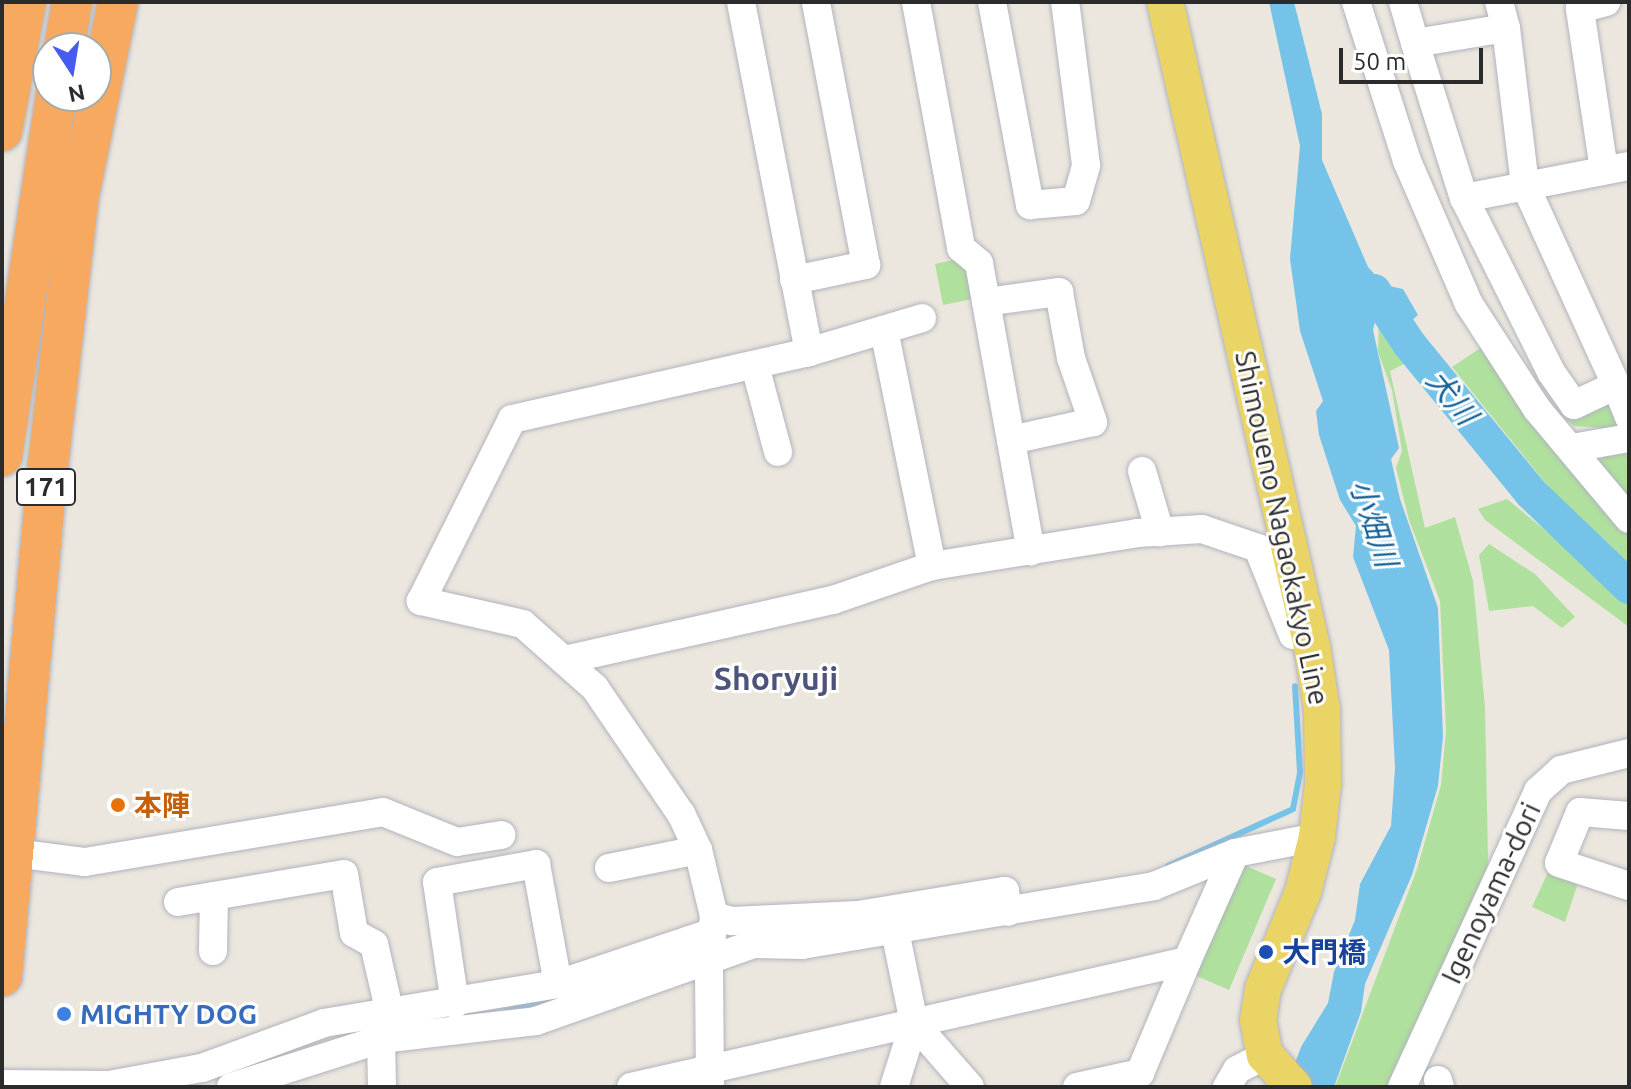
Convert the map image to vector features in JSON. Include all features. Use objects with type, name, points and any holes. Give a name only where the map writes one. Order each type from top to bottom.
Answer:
[{"type":"highway","points":[[2,131],[26,2]]},
{"type":"highway","points":[[67,32],[72,2]]},
{"type":"highway","name":"171","points":[[2,976],[48,465],[79,195],[118,2]]},
{"type":"highway","points":[[5,463],[54,112]]},
{"type":"main road","name":"Shimoueno Nagaokakyo Line","points":[[1165,2],[1312,647],[1322,710],[1323,784],[1317,837],[1303,892],[1263,989],[1258,1020],[1265,1055]]},
{"type":"main road","points":[[1265,1055],[1294,1087]]},
{"type":"street","points":[[741,2],[809,352]]},
{"type":"street","points":[[794,280],[866,265],[816,2]]},
{"type":"street","points":[[916,2],[961,248],[979,263],[1031,551]]},
{"type":"street","points":[[992,2],[1030,205],[1076,201],[1086,165],[1065,2]]},
{"type":"street","points":[[1356,2],[1407,161],[1463,291],[1537,409],[1629,519]]},
{"type":"street","points":[[1403,2],[1464,198],[1551,372],[1574,405],[1616,385]]},
{"type":"street","points":[[1464,198],[1617,168],[1580,9],[1606,2]]},
{"type":"street","points":[[1415,43],[1502,15],[1525,185],[1629,418]]},
{"type":"street","points":[[986,302],[1059,292],[1071,358],[1093,422],[1011,440]]},
{"type":"street","points":[[710,1078],[709,960],[714,924],[698,850],[681,814],[595,688],[523,624],[421,601],[512,419],[755,366],[922,318]]},
{"type":"street","points":[[884,330],[932,566]]},
{"type":"street","points":[[755,366],[778,452]]},
{"type":"street","points":[[1572,448],[1629,438]]},
{"type":"street","points":[[5,463],[48,465]]},
{"type":"street","points":[[1142,471],[1160,532]]},
{"type":"street","points":[[564,660],[833,600],[932,566],[1160,532],[1202,529],[1258,548],[1294,639],[1312,647]]},
{"type":"street","name":"Igenoyama-dori","points":[[1402,1087],[1538,791],[1561,770],[1629,753]]},
{"type":"street","points":[[14,853],[85,862],[383,812],[457,842],[501,835]]},
{"type":"street","points":[[1629,816],[1580,812],[1559,863],[1629,886]]},
{"type":"street","points":[[231,1087],[381,1039],[536,1021],[753,944],[802,945],[1154,886],[1235,853],[1317,837]]},
{"type":"street","points":[[609,868],[698,850]]},
{"type":"street","points":[[1077,1087],[1140,1073],[1235,853]]},
{"type":"street","points":[[455,1004],[437,882],[536,864],[558,984]]},
{"type":"street","points":[[178,902],[344,874],[354,933],[374,944],[389,1009]]},
{"type":"street","points":[[2,1084],[109,1085],[202,1068],[324,1023],[389,1009],[455,1004],[558,984],[637,962],[714,924],[858,915],[1005,891],[1008,912]]},
{"type":"street","points":[[213,951],[214,896]]},
{"type":"street","points":[[894,1087],[914,1023],[895,931]]},
{"type":"street","points":[[631,1087],[710,1078],[914,1023],[1187,961]]},
{"type":"street","points":[[914,1023],[970,1087]]},
{"type":"street","points":[[381,1039],[382,1087]]},
{"type":"street","points":[[1227,1087],[1237,1070],[1265,1055]]},
{"type":"green space","points":[[963,258],[982,297],[943,305],[935,264]]},
{"type":"green space","points":[[1379,314],[1406,363],[1390,371],[1425,528],[1455,517],[1473,581],[1485,707],[1488,857],[1487,871],[1394,1087],[1335,1087],[1417,869],[1441,785],[1446,731],[1440,601],[1409,520],[1396,468],[1402,451],[1392,390],[1378,352]]},
{"type":"green space","points":[[1485,345],[1629,535],[1629,567],[1577,522],[1452,367]]},
{"type":"green space","points":[[1602,400],[1611,403],[1622,422],[1617,429],[1574,426],[1566,419]]},
{"type":"green space","points":[[1625,452],[1629,459],[1629,508],[1597,464],[1605,455]]},
{"type":"green space","points":[[1507,499],[1629,599],[1629,627],[1485,520],[1478,509]]},
{"type":"green space","points":[[1489,544],[1535,574],[1575,617],[1562,628],[1533,606],[1489,611],[1479,555]]},
{"type":"green space","points":[[1242,864],[1276,879],[1229,990],[1192,974]]},
{"type":"green space","points":[[1549,870],[1571,877],[1577,886],[1565,922],[1532,907]]},
{"type":"water","name":"小畑川","points":[[1269,2],[1294,2],[1322,114],[1322,160],[1368,267],[1384,285],[1403,289],[1418,315],[1394,336],[1377,312],[1373,330],[1399,448],[1391,459],[1400,499],[1438,608],[1443,737],[1438,786],[1412,875],[1365,984],[1361,1012],[1334,1087],[1286,1087],[1301,1047],[1328,1003],[1334,972],[1355,920],[1360,884],[1391,826],[1395,768],[1389,650],[1353,557],[1356,526],[1340,500],[1319,435],[1316,411],[1323,401],[1300,331],[1290,259],[1300,146]]},
{"type":"waterway","name":"犬川","points":[[1374,291],[1410,345],[1531,493],[1629,587]]},
{"type":"waterway","points":[[1168,866],[1293,809],[1300,772],[1295,686]]},
{"type":"waterway","points":[[506,1011],[545,1000]]},
{"type":"place","name":"本陣","points":[[118,805]]},
{"type":"place","name":"大門橋","points":[[1266,952]]},
{"type":"place","name":"MIGHTY DOG","points":[[64,1014]]},
{"type":"district","name":"Shoryuji","points":[[776,678]]}]
